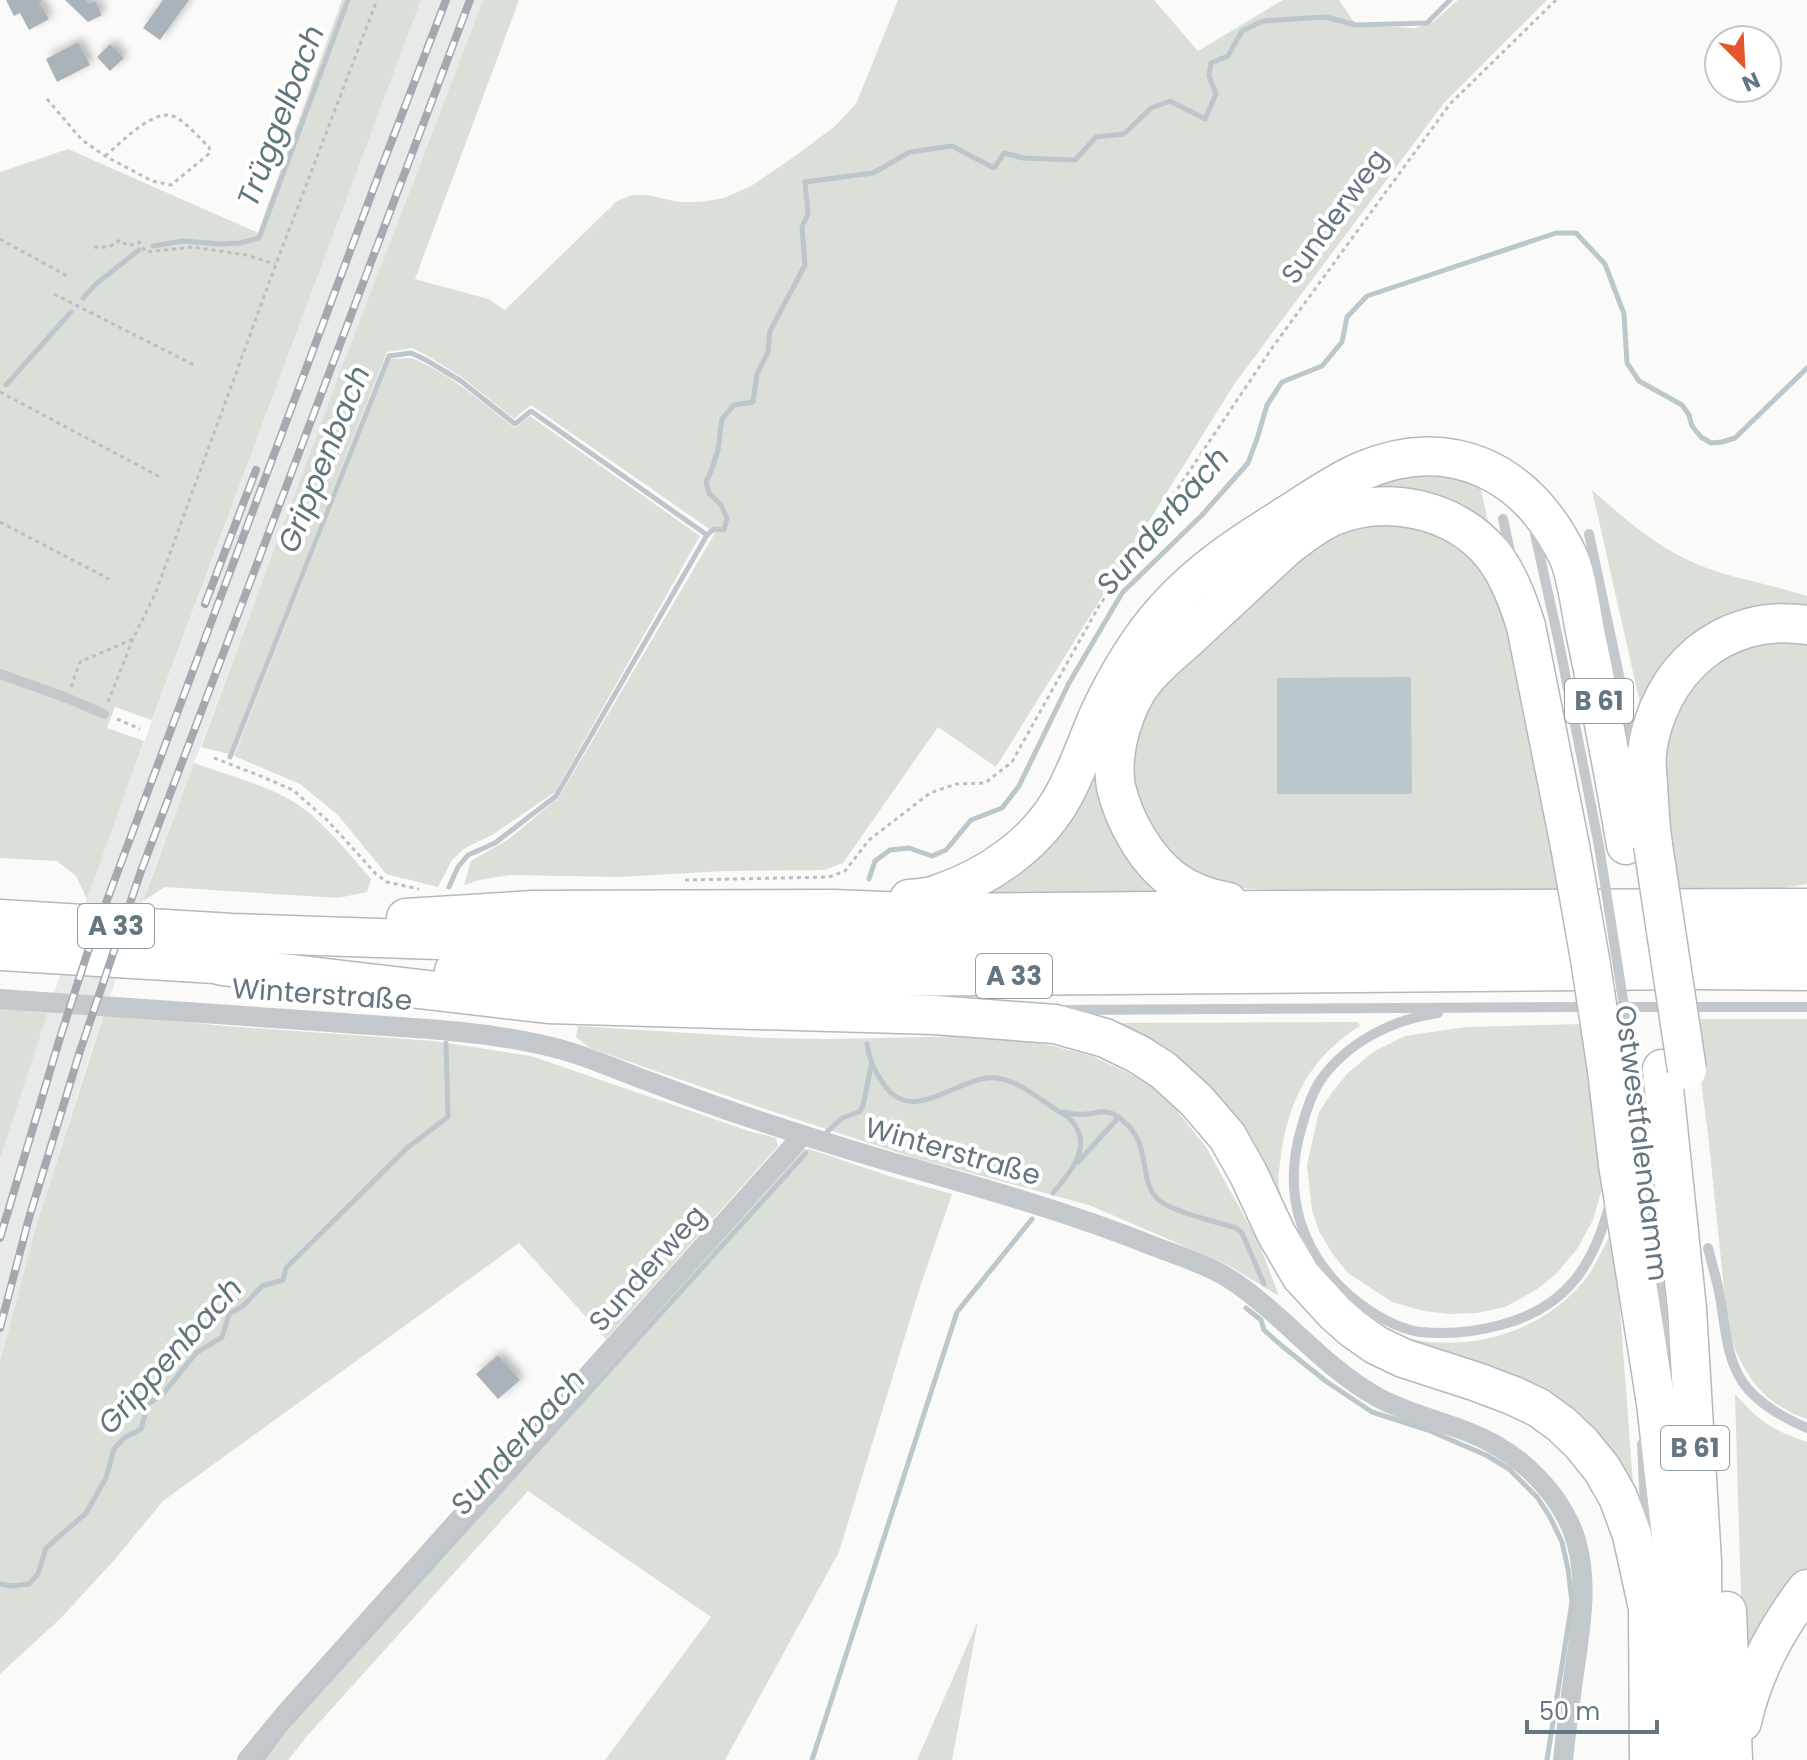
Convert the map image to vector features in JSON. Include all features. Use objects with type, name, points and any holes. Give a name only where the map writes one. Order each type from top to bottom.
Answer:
[{"type":"highway","name":"B 61","points":[[833,909],[936,896],[975,879],[1013,854],[1042,827],[1060,801],[1102,709],[1131,656],[1164,611],[1202,573],[1250,538],[1361,471],[1394,461],[1429,456],[1475,464],[1506,479],[1533,502],[1548,522],[1579,546],[1594,674],[1620,842]]},
{"type":"highway","points":[[1283,910],[1212,899],[1190,892],[1165,874],[1148,856],[1131,827],[1116,787],[1119,733],[1145,679],[1309,529],[1352,510],[1382,505],[1425,510],[1473,535],[1504,571],[1620,842],[1648,1070],[1618,1164],[1656,1403],[1673,1554]]},
{"type":"highway","points":[[1734,1760],[1720,1416],[1708,1248],[1648,1070],[1590,959],[1654,718],[1677,674],[1719,639],[1750,627],[1780,623],[1807,625]]},
{"type":"highway","points":[[227,950],[311,924],[534,910],[833,909],[931,913],[1283,910],[1805,916]]},
{"type":"highway","name":"A 33","points":[[0,951],[227,950],[523,943],[1255,944],[1805,916]]},
{"type":"highway","name":"A 33","points":[[0,919],[227,950],[764,978],[1807,971]]},
{"type":"highway","points":[[227,950],[548,1004],[935,1015],[1055,1024],[1105,1038],[1138,1054],[1163,1070],[1196,1100],[1227,1136],[1301,1276],[1335,1313],[1376,1345],[1403,1358],[1514,1396],[1539,1408],[1581,1443],[1602,1469],[1618,1497],[1632,1535],[1648,1608],[1649,1760]]},
{"type":"highway","name":"Ostwestfalendamm","points":[[1648,1070],[1687,1309],[1702,1562],[1703,1760]]},
{"type":"highway","name":"B 61","points":[[1673,1554],[1676,1760]]},
{"type":"highway","points":[[1734,1760],[1748,1695],[1763,1658],[1784,1620],[1807,1589]]},
{"type":"street","name":"Winterstraße","points":[[0,999],[464,1032],[547,1046],[584,1056],[802,1136],[1125,1234],[1224,1275],[1327,1362],[1382,1400],[1472,1433],[1506,1451],[1527,1466],[1562,1510],[1580,1556],[1582,1616],[1563,1760]]},
{"type":"street","name":"Sunderweg","points":[[247,1760],[802,1136]]},
{"type":"lane","points":[[1503,519],[1526,626]]},
{"type":"lane","name":"B 61","points":[[1535,534],[1565,673],[1620,842]]},
{"type":"lane","points":[[0,674],[104,714]]},
{"type":"lane","points":[[935,1015],[1043,1010],[1807,1007]]},
{"type":"lane","points":[[1480,1008],[1401,1021],[1364,1040],[1339,1060],[1321,1081],[1308,1106],[1299,1135],[1293,1188],[1306,1241],[1338,1286],[1384,1319],[1416,1332],[1453,1334],[1514,1321],[1545,1306],[1572,1285],[1591,1258],[1604,1229],[1618,1164]]},
{"type":"lane","name":"Ostwestfalendamm","points":[[1648,1070],[1648,1162],[1667,1367]]},
{"type":"lane","points":[[1618,1164],[1638,1357]]},
{"type":"lane","points":[[1708,1248],[1730,1355],[1742,1382],[1764,1404],[1807,1428]]},
{"type":"lane","name":"B 61","points":[[1671,1428],[1673,1554]]},
{"type":"lane","points":[[1642,1436],[1648,1608]]},
{"type":"path","points":[[140,729],[104,714],[133,639],[155,594],[377,0]]},
{"type":"path","name":"Sunderweg","points":[[673,880],[829,877],[845,871],[869,840],[930,793],[956,784],[985,783],[1012,762],[1099,606],[1272,348],[1450,104],[1556,0]]},
{"type":"path","points":[[47,99],[82,140],[105,156],[152,181],[171,185],[210,153],[209,147],[175,116],[164,114],[147,121],[105,156]]},
{"type":"path","points":[[0,239],[69,277]]},
{"type":"path","points":[[94,247],[109,247],[120,240],[128,246],[139,242],[146,252],[193,247],[246,255],[276,264]]},
{"type":"path","points":[[54,294],[196,366]]},
{"type":"path","points":[[0,392],[162,478]]},
{"type":"path","points":[[0,522],[109,579]]},
{"type":"path","points":[[67,698],[80,662],[133,639]]},
{"type":"path","points":[[214,758],[293,790],[328,821],[376,874],[387,882],[427,891]]},
{"type":"shaded area","points":[[342,0],[421,0],[152,720],[115,707],[107,728],[144,741],[87,899],[76,876],[57,861],[0,858],[0,172],[68,149],[258,233]]},
{"type":"shaded area","points":[[421,0],[483,0],[152,875],[37,1223],[0,1362],[0,1159],[101,858]]},
{"type":"shaded area","points":[[483,0],[519,0],[415,279],[488,299],[505,310],[617,201],[632,195],[678,202],[724,198],[751,186],[834,127],[856,104],[898,0],[1154,0],[1198,51],[1283,0],[1339,0],[1356,25],[1416,28],[1433,22],[1458,0],[1547,0],[1444,103],[1235,383],[996,767],[938,727],[843,863],[824,870],[724,871],[620,877],[510,875],[464,885],[471,861],[509,839],[559,797],[715,533],[531,405],[514,419],[463,378],[428,356],[412,348],[387,352],[229,754],[201,747]]},
{"type":"shaded area","points":[[411,358],[453,380],[515,428],[530,416],[700,536],[555,792],[492,835],[465,848],[452,860],[438,887],[386,874],[338,815],[300,784],[234,756],[390,359]]},
{"type":"shaded area","points":[[1427,469],[1479,481],[1490,530],[1406,495],[1174,618],[1363,484]]},
{"type":"shaded area","points":[[1592,490],[1649,537],[1688,560],[1807,596],[1807,615],[1780,613],[1642,712]]},
{"type":"shaded area","points":[[1402,520],[1462,545],[1502,599],[1562,892],[1275,890],[1212,883],[1159,849],[1129,786],[1128,762],[1155,689],[1313,542],[1335,530]]},
{"type":"shaded area","points":[[1807,641],[1807,884],[1776,889],[1679,892],[1662,788],[1663,751],[1670,721],[1707,667],[1753,642]]},
{"type":"shaded area","points":[[1411,677],[1412,794],[1277,794],[1277,678]]},
{"type":"shaded area","points":[[194,763],[265,788],[299,805],[332,835],[371,879],[367,892],[338,898],[165,887],[143,901]]},
{"type":"shaded area","points":[[1105,776],[1179,894],[975,899],[1087,778]]},
{"type":"shaded area","points":[[0,1006],[49,1008],[0,1159]]},
{"type":"shaded area","points":[[104,1014],[434,1041],[531,1056],[776,1138],[778,1146],[606,1339],[519,1243],[163,1501],[61,1618],[0,1674],[0,1362],[37,1223]]},
{"type":"shaded area","points":[[1693,1019],[1807,1019],[1807,1419],[1778,1405],[1756,1384],[1739,1358],[1728,1328]]},
{"type":"shaded area","points":[[1358,1022],[1360,1026],[1328,1051],[1315,1066],[1289,1117],[1278,1180],[1292,1223],[1258,1169],[1100,1023]]},
{"type":"shaded area","points":[[1581,1024],[1602,1189],[1593,1220],[1577,1249],[1556,1274],[1536,1290],[1505,1307],[1477,1313],[1450,1314],[1392,1302],[1348,1273],[1319,1231],[1312,1210],[1307,1165],[1319,1112],[1348,1073],[1373,1052],[1405,1036],[1466,1027]]},
{"type":"shaded area","points":[[578,1026],[767,1038],[973,1036],[1029,1040],[1092,1056],[1158,1087],[1206,1147],[1259,1243],[1279,1296],[1228,1265],[1089,1205],[915,1158],[590,1048],[576,1037]]},
{"type":"shaded area","points":[[809,1149],[952,1194],[921,1284],[839,1552],[725,1760],[605,1760],[711,1617],[528,1491],[288,1760],[255,1760],[799,1150]]},
{"type":"shaded area","points":[[1614,1229],[1634,1497],[1441,1360],[1386,1331],[1416,1340],[1462,1342],[1507,1333],[1528,1324],[1567,1299],[1583,1282]]},
{"type":"shaded area","points":[[1735,1394],[1767,1424],[1807,1442],[1807,1569],[1743,1664]]},
{"type":"shaded area","points":[[978,1621],[952,1760],[917,1760]]},
{"type":"building","points":[[6,0],[44,0],[39,2],[49,19],[29,30],[20,13],[14,16]]},
{"type":"building","points":[[65,0],[86,0],[90,4],[95,1],[102,15],[88,22]]},
{"type":"building","points":[[163,0],[189,0],[160,40],[143,28]]},
{"type":"building","points":[[78,42],[90,65],[57,82],[46,59]]},
{"type":"building","points":[[110,44],[124,58],[110,71],[97,57]]},
{"type":"building","points":[[498,1355],[520,1380],[498,1399],[476,1374]]},
{"type":"waterway","name":"Trüggelbach","points":[[153,246],[183,241],[240,243],[259,238],[348,0]]},
{"type":"waterway","name":"Grippenbach","points":[[449,887],[458,867],[468,855],[495,843],[556,796],[707,535],[714,529],[724,530],[727,518],[721,505],[709,493],[706,482],[718,450],[722,419],[734,405],[753,402],[757,374],[768,352],[770,331],[805,265],[802,227],[808,214],[805,182],[873,173],[910,152],[952,146],[994,168],[1004,153],[1023,158],[1075,160],[1096,137],[1124,134],[1151,108],[1170,101],[1205,119],[1216,94],[1209,76],[1211,63],[1228,56],[1242,31],[1263,21],[1326,17],[1356,25],[1427,23],[1450,0]]},
{"type":"waterway","name":"Sunderbach","points":[[869,879],[875,861],[890,850],[909,848],[932,856],[946,850],[971,820],[1002,808],[1019,786],[1069,683],[1122,593],[1202,515],[1248,463],[1267,405],[1282,382],[1322,366],[1342,342],[1347,317],[1367,296],[1556,233],[1576,233],[1605,264],[1624,314],[1627,363],[1639,381],[1682,405],[1692,426],[1711,443],[1735,438],[1807,368]]},
{"type":"waterway","name":"Trüggelbach","points":[[83,298],[139,250]]},
{"type":"waterway","name":"Trüggelbach","points":[[6,385],[71,312]]},
{"type":"waterway","name":"Grippenbach","points":[[230,757],[389,356],[411,353],[426,360],[461,381],[515,424],[531,411],[707,535]]},
{"type":"waterway","name":"Grippenbach","points":[[0,1584],[29,1584],[38,1574],[46,1548],[86,1513],[106,1478],[114,1449],[124,1438],[141,1429],[148,1404],[163,1394],[196,1353],[222,1337],[229,1314],[243,1306],[262,1286],[283,1280],[286,1268],[407,1148],[448,1117],[446,1043]]},
{"type":"waterway","name":"Sunderbach","points":[[867,1044],[872,1065],[883,1083],[895,1096],[908,1101],[922,1101],[982,1079],[996,1078],[1024,1088],[1067,1116],[1076,1126],[1080,1146],[1073,1166],[1053,1193]]},
{"type":"waterway","name":"Sunderbach","points":[[827,1132],[842,1118],[859,1112],[871,1066]]},
{"type":"waterway","points":[[1063,1112],[1108,1112],[1120,1119],[1138,1140],[1153,1193],[1175,1209],[1236,1228],[1242,1233],[1264,1284]]},
{"type":"waterway","points":[[1078,1162],[1119,1117]]},
{"type":"waterway","name":"Sunderbach","points":[[262,1760],[284,1730],[806,1153]]},
{"type":"waterway","name":"Sunderbach","points":[[812,1760],[957,1312],[1032,1219]]},
{"type":"waterway","points":[[1246,1308],[1261,1320],[1264,1330],[1282,1346],[1327,1382],[1372,1412],[1428,1430],[1488,1456],[1509,1469],[1537,1497],[1562,1542],[1572,1602],[1547,1760]]},
{"type":"railway","points":[[0,1238],[88,951],[446,0]]},
{"type":"railway","points":[[0,1328],[29,1218],[80,1051],[141,871],[470,0]]},
{"type":"railway","points":[[205,604],[256,470]]}]
